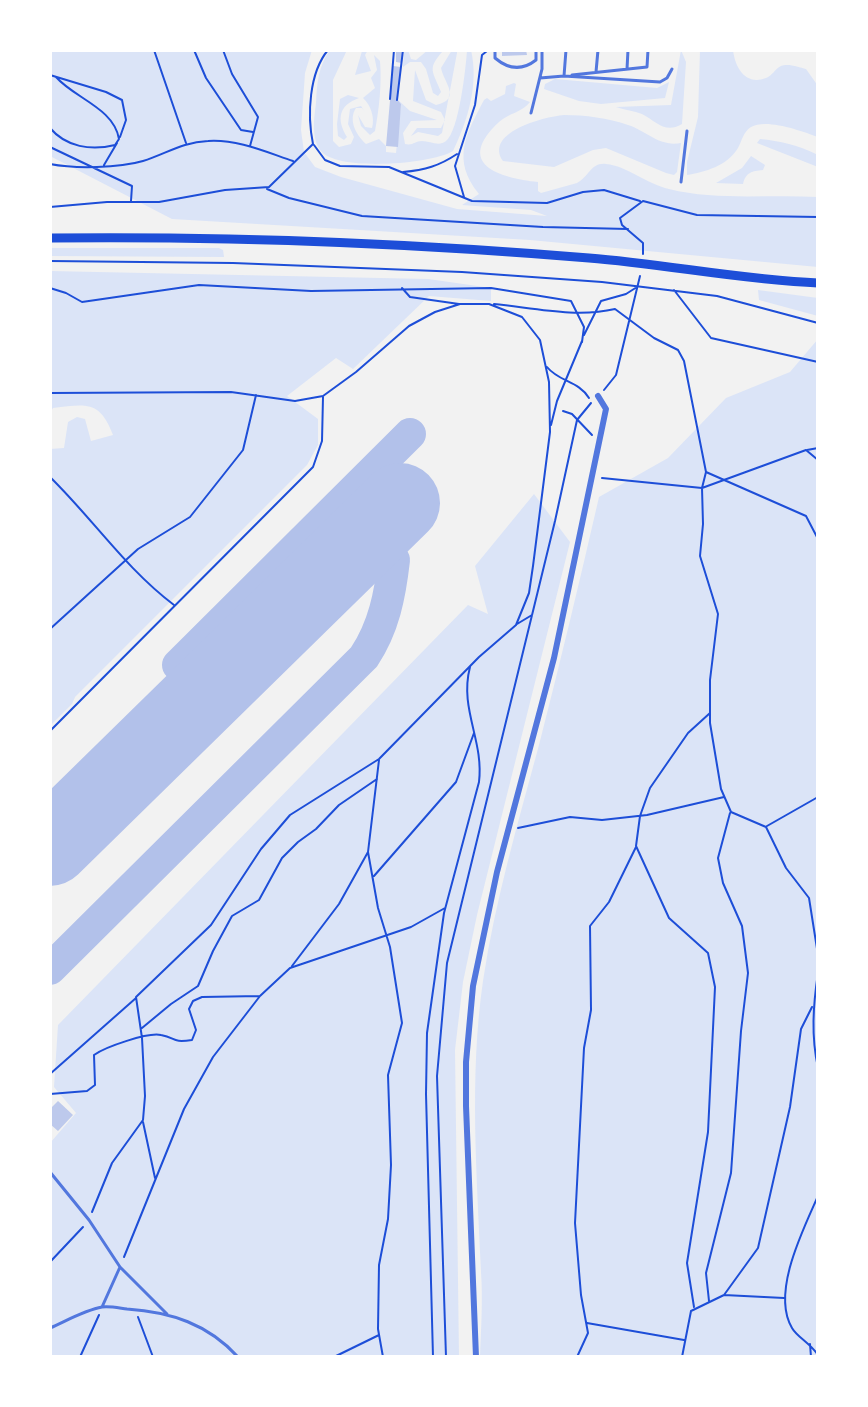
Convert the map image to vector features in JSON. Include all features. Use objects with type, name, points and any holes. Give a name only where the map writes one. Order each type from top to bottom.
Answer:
[{"type":"main road","points":[[50,238],[214,238],[387,245],[644,263],[814,284]]},
{"type":"street","points":[[476,1357],[466,1062],[475,976],[509,827],[554,658],[606,409],[598,396]]},
{"type":"lane","points":[[495,50],[495,58],[507,67],[527,67],[536,60],[536,50]]},
{"type":"lane","points":[[531,113],[540,78],[542,50]]},
{"type":"lane","points":[[564,76],[566,50]]},
{"type":"lane","points":[[596,72],[598,50]]},
{"type":"lane","points":[[627,69],[628,50]]},
{"type":"lane","points":[[540,78],[647,67],[648,50]]},
{"type":"lane","points":[[564,76],[660,82],[667,78],[672,69]]},
{"type":"lane","points":[[681,182],[687,131]]},
{"type":"lane","points":[[50,1172],[89,1220],[120,1267],[167,1314]]},
{"type":"lane","points":[[102,1307],[120,1267]]},
{"type":"lane","points":[[50,1328],[102,1307],[135,1309],[167,1314],[202,1326],[223,1340],[238,1357]]},
{"type":"path","points":[[154,50],[186,145]]},
{"type":"path","points":[[194,50],[206,78],[241,130],[254,132]]},
{"type":"path","points":[[223,50],[232,74],[258,117],[250,147]]},
{"type":"path","points":[[328,50],[315,74],[310,131],[313,144],[325,160],[340,166],[389,167],[472,201],[547,203],[583,192],[604,190],[697,215],[818,217]]},
{"type":"path","points":[[390,99],[394,50]]},
{"type":"path","points":[[397,100],[403,50]]},
{"type":"path","points":[[465,198],[455,166],[475,105],[482,55],[488,50]]},
{"type":"path","points":[[393,65],[400,65]]},
{"type":"path","points":[[50,75],[122,100],[126,120],[104,165]]},
{"type":"path","points":[[50,128],[62,140],[92,148],[115,145],[119,139],[118,130],[109,119],[56,77]]},
{"type":"path","points":[[50,164],[89,166],[144,161],[172,148],[207,141],[228,141],[293,161]]},
{"type":"path","points":[[50,207],[159,202],[225,190],[269,187],[313,144]]},
{"type":"path","points":[[50,147],[132,186],[131,202]]},
{"type":"path","points":[[401,172],[441,165],[458,154]]},
{"type":"path","points":[[263,188],[289,198],[362,216],[629,229]]},
{"type":"path","points":[[446,1357],[437,1076],[447,963],[577,420],[616,375],[644,263],[643,243],[622,225],[620,218],[643,201]]},
{"type":"path","points":[[50,261],[151,261],[462,272],[638,286],[729,298],[818,323]]},
{"type":"path","points":[[50,288],[82,302],[199,285],[311,291],[491,288],[571,301],[584,327],[582,342]]},
{"type":"path","points":[[516,625],[529,593],[550,432],[557,401],[593,313],[601,301],[626,294],[638,286]]},
{"type":"path","points":[[402,288],[410,297],[460,304],[579,313],[615,309],[654,338],[678,350],[684,361],[706,472],[702,488],[700,556],[718,614],[710,680],[710,713],[725,797],[731,812],[718,858],[723,883],[742,926],[748,973],[731,1173],[706,1273],[709,1301]]},
{"type":"path","points":[[674,290],[711,338],[818,362]]},
{"type":"path","points":[[50,393],[231,392],[295,401],[323,396],[409,326],[435,312],[460,304]]},
{"type":"path","points":[[489,304],[522,317],[540,340],[549,382],[550,432]]},
{"type":"path","points":[[545,364],[554,375],[584,389],[591,402]]},
{"type":"path","points":[[50,629],[138,549],[190,517],[243,450],[256,395]]},
{"type":"path","points":[[50,731],[313,467],[322,441],[323,396]]},
{"type":"path","points":[[563,411],[572,414],[594,437],[600,439]]},
{"type":"path","points":[[592,476],[702,488],[818,448]]},
{"type":"path","points":[[806,450],[818,460]]},
{"type":"path","points":[[706,472],[806,516],[818,539]]},
{"type":"path","points":[[50,477],[72,498],[124,561],[175,606]]},
{"type":"path","points":[[50,1074],[211,925],[261,849],[290,815],[379,759],[470,666],[516,625],[532,615]]},
{"type":"path","points":[[433,1357],[427,1033],[446,908],[479,782],[481,761],[465,697],[470,666]]},
{"type":"path","points":[[577,1357],[588,1333],[581,1295],[575,1223],[584,1048],[591,1010],[590,926],[609,902],[636,846],[640,816],[650,788],[688,733],[710,713]]},
{"type":"path","points":[[374,876],[456,782],[474,732]]},
{"type":"path","points":[[379,759],[368,852],[402,1023],[388,1075],[391,1165],[388,1219],[379,1265],[379,1335],[383,1357]]},
{"type":"path","points":[[141,1029],[198,986],[232,916],[259,900],[282,858],[339,805],[377,779]]},
{"type":"path","points":[[509,827],[517,829],[570,817],[602,820],[640,816],[725,797]]},
{"type":"path","points":[[766,827],[818,797]]},
{"type":"path","points":[[731,812],[766,827],[786,868],[809,898],[818,955]]},
{"type":"path","points":[[636,846],[669,918],[708,953],[715,987],[708,1132],[687,1263],[694,1307]]},
{"type":"path","points":[[120,1267],[184,1109],[213,1057],[260,996],[290,968],[339,904],[368,852]]},
{"type":"path","points":[[290,968],[411,927],[446,908]]},
{"type":"path","points":[[818,973],[812,1007],[818,1068]]},
{"type":"path","points":[[50,1094],[87,1091],[95,1085],[94,1055],[103,1049],[163,1035],[175,1042],[192,1040],[196,1030],[189,1009],[193,1001],[202,997],[260,996]]},
{"type":"path","points":[[136,997],[142,1038],[143,1120],[155,1180]]},
{"type":"path","points":[[724,1295],[758,1248],[790,1107],[801,1029],[812,1007]]},
{"type":"path","points":[[50,1262],[89,1220],[112,1163],[143,1120]]},
{"type":"path","points":[[818,1196],[795,1249],[784,1305],[793,1330],[810,1343],[818,1355]]},
{"type":"path","points":[[682,1357],[694,1307],[724,1295],[785,1298]]},
{"type":"path","points":[[80,1357],[102,1307]]},
{"type":"path","points":[[135,1309],[153,1357]]},
{"type":"path","points":[[586,1323],[686,1340]]},
{"type":"path","points":[[334,1357],[379,1335]]},
{"type":"path","points":[[810,1343],[811,1357]]},
{"type":"shaded area","points":[[50,50],[312,50],[305,73],[301,130],[304,152],[315,167],[457,209],[547,216],[531,210],[462,205],[479,194],[465,170],[464,147],[472,124],[484,100],[487,98],[491,101],[505,94],[506,86],[514,83],[514,96],[530,102],[499,122],[486,136],[481,158],[487,166],[509,177],[538,182],[541,193],[577,183],[597,165],[606,164],[622,168],[661,187],[687,193],[818,197],[818,267],[530,240],[172,219],[50,156]]},
{"type":"shaded area","points":[[330,50],[347,50],[333,80],[333,141],[339,147],[351,144],[354,137],[348,124],[350,109],[361,106],[365,112],[362,108],[356,108],[353,117],[359,136],[366,144],[379,139],[386,146],[386,152],[396,153],[401,104],[397,99],[410,111],[437,120],[411,121],[403,133],[405,144],[422,141],[440,144],[451,135],[461,98],[467,50],[471,50],[474,76],[471,102],[453,151],[406,162],[365,164],[331,158],[321,151],[314,134],[315,115],[319,75]]},
{"type":"shaded area","points":[[368,50],[365,55],[371,71],[355,75],[362,51]]},
{"type":"shaded area","points":[[404,50],[408,50],[411,59],[416,60],[428,50],[444,50],[433,66],[441,92],[438,96],[433,93],[421,62],[410,62],[403,67]]},
{"type":"shaded area","points":[[452,50],[457,50],[457,53],[450,92],[441,68]]},
{"type":"shaded area","points":[[681,50],[686,62],[682,124],[666,127],[642,114],[616,107],[671,105]]},
{"type":"shaded area","points":[[700,50],[733,50],[742,73],[752,79],[766,78],[784,65],[806,69],[818,86],[818,137],[784,126],[766,124],[751,127],[738,148],[722,164],[687,175],[687,162],[698,117]]},
{"type":"shaded area","points":[[374,55],[380,61],[380,87],[375,131],[370,135],[361,126],[358,115],[365,127],[372,128],[372,112],[363,98],[375,88],[371,78],[377,70]]},
{"type":"shaded area","points":[[415,70],[426,100],[436,105],[449,98],[445,119],[441,112],[413,101]]},
{"type":"shaded area","points":[[555,79],[657,88],[669,82],[665,98],[601,104],[579,101],[544,89],[545,84]]},
{"type":"shaded area","points":[[348,95],[359,98],[341,113],[341,124],[347,137],[344,140],[338,136],[337,124],[340,99]]},
{"type":"shaded area","points":[[564,115],[613,120],[660,141],[681,143],[677,172],[674,175],[666,173],[606,148],[593,150],[554,167],[503,161],[499,151],[501,142],[508,135],[530,123]]},
{"type":"shaded area","points":[[444,122],[442,133],[438,136],[418,132],[411,136],[417,128],[441,128]]},
{"type":"shaded area","points":[[760,139],[789,144],[818,155],[818,167],[757,143]]},
{"type":"shaded area","points":[[751,156],[765,165],[763,170],[750,173],[743,184],[716,183],[742,168]]},
{"type":"shaded area","points":[[50,248],[219,248],[223,250],[224,257],[50,256]]},
{"type":"shaded area","points":[[50,271],[428,279],[491,288],[491,301],[429,296],[353,369],[336,358],[287,396],[318,419],[318,445],[307,465],[75,697],[50,726],[50,449],[64,448],[68,422],[77,417],[85,419],[91,441],[113,435],[103,415],[90,407],[53,408],[50,413]]},
{"type":"shaded area","points":[[758,290],[818,298],[818,316],[759,300]]},
{"type":"shaded area","points":[[818,339],[818,1357],[480,1357],[482,1293],[475,1090],[483,981],[500,892],[555,683],[599,497],[668,458],[726,398],[790,372]]},
{"type":"shaded area","points":[[534,494],[570,542],[463,982],[455,1050],[459,1357],[50,1357],[50,1143],[76,1113],[54,1087],[58,1025],[468,605],[488,614],[475,566]]},
{"type":"building","points":[[396,50],[403,50],[402,63],[396,62]]},
{"type":"building","points":[[502,50],[526,50],[527,55],[502,56]]},
{"type":"building","points":[[393,66],[401,67],[397,99],[401,104],[398,147],[386,146]]},
{"type":"building","points":[[58,1101],[73,1115],[58,1131],[50,1124],[50,1109]]},
{"type":"taxiway","points":[[178,665],[410,434]]},
{"type":"taxiway","points":[[50,969],[364,657],[377,634],[385,610],[394,560],[369,533]]},
{"type":"runway","points":[[50,846],[400,503]]}]
